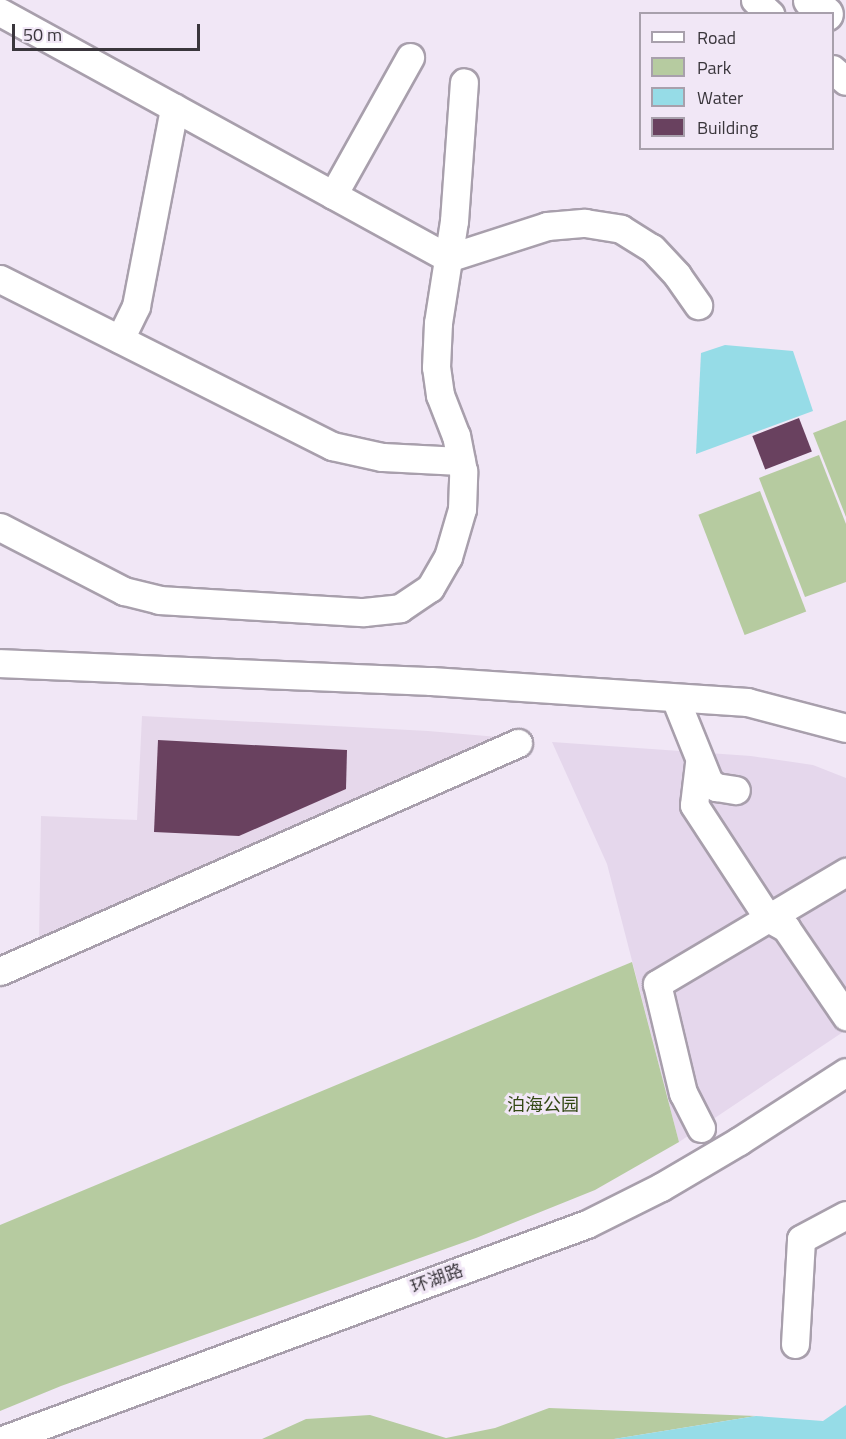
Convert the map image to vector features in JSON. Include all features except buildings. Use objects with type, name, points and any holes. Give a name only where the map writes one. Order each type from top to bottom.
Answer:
[{"type":"main road","points":[[810,0],[824,12]]},
{"type":"main road","points":[[834,21],[846,30]]},
{"type":"street","points":[[755,0],[768,12]]},
{"type":"street","points":[[0,12],[448,258],[547,226],[585,223],[621,229],[652,248],[677,275],[698,305]]},
{"type":"street","points":[[333,195],[410,57]]},
{"type":"street","points":[[834,71],[846,81]]},
{"type":"street","points":[[0,527],[124,591],[159,600],[364,612],[400,608],[430,588],[448,557],[462,509],[461,460],[456,436],[440,395],[436,367],[438,323],[454,221],[464,82]]},
{"type":"street","points":[[120,339],[136,306],[174,108]]},
{"type":"street","points":[[0,279],[332,446],[382,456],[461,460]]},
{"type":"street","points":[[0,663],[431,681],[747,702],[846,728]]},
{"type":"street","points":[[675,698],[699,763],[709,782],[716,787],[736,790]]},
{"type":"street","points":[[0,971],[518,743]]},
{"type":"street","points":[[699,763],[694,805],[768,918],[786,928],[846,1016]]},
{"type":"street","points":[[701,1128],[683,1093],[657,984],[846,872]]},
{"type":"street","name":"环湖路","points":[[5,1439],[587,1224],[679,1176],[846,1072]]},
{"type":"street","points":[[795,1344],[801,1239],[846,1215]]},
{"type":"shaded area","points":[[142,716],[428,731],[498,737],[135,902],[39,941],[41,816],[137,820]]},
{"type":"shaded area","points":[[552,742],[751,756],[813,765],[846,778],[846,1030],[679,1142],[607,864]]},
{"type":"green space","points":[[846,420],[846,517],[813,433]]},
{"type":"green space","points":[[819,455],[846,524],[846,582],[805,597],[759,478]]},
{"type":"green space","points":[[760,491],[806,611],[745,635],[698,515]]},
{"type":"green space","name":"泊海公园","points":[[632,962],[679,1142],[595,1190],[476,1238],[61,1386],[0,1411],[0,1225]]},
{"type":"green space","points":[[549,1408],[756,1416],[614,1439],[262,1439],[306,1419],[370,1415],[446,1438],[495,1428]]},
{"type":"water","points":[[725,345],[793,351],[813,411],[696,454],[701,353]]},
{"type":"water","points":[[846,1405],[846,1439],[614,1439],[756,1416],[823,1421]]}]
